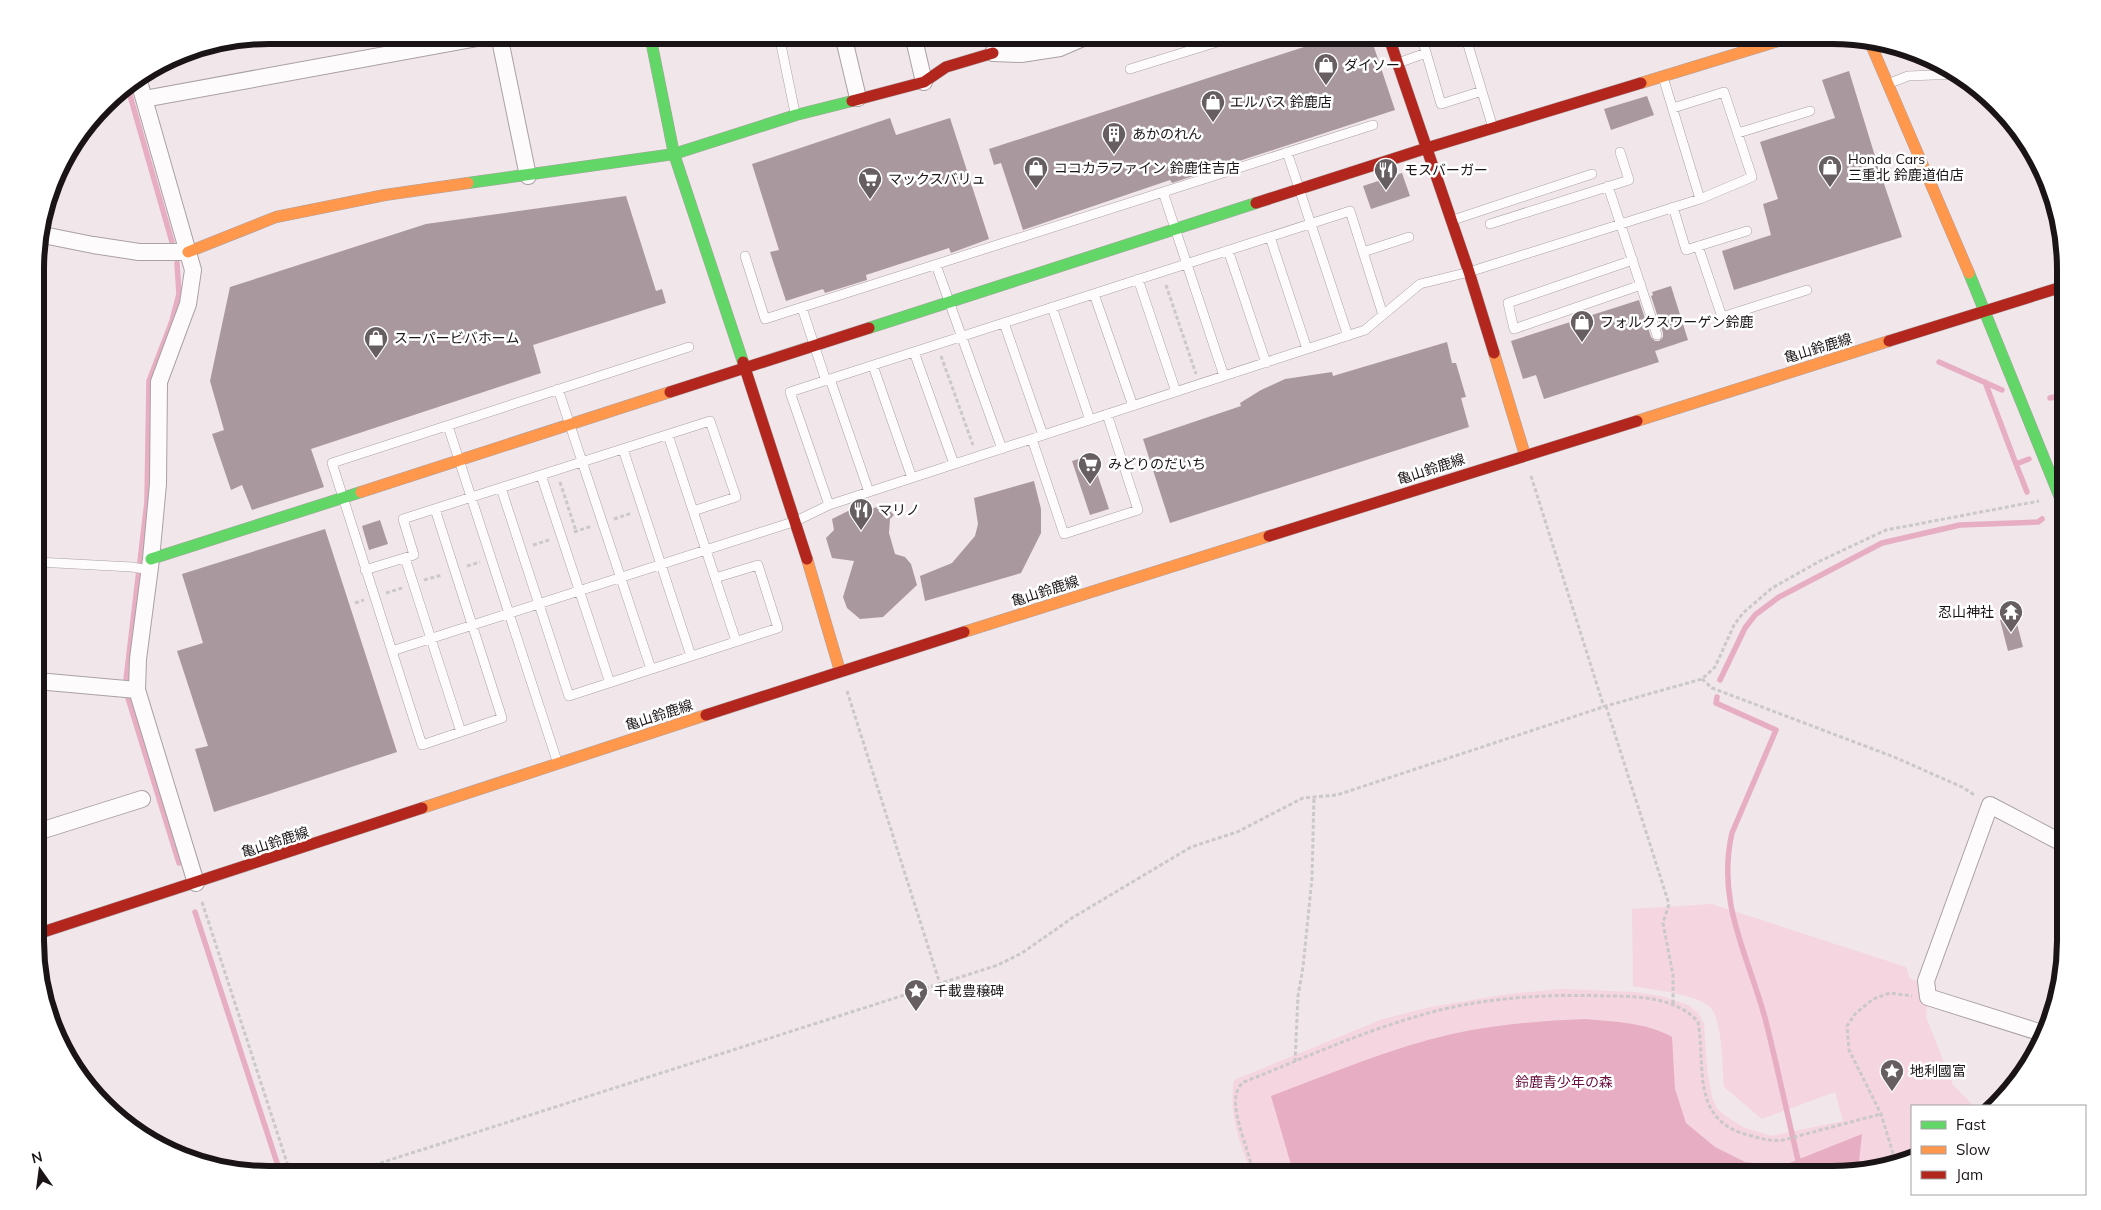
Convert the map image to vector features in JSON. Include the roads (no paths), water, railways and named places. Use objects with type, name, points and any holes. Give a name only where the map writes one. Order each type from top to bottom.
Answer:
[{"type":"street","points":[[144,99],[445,44]]},
{"type":"street","points":[[501,44],[528,176]]},
{"type":"street","points":[[652,44],[674,154],[796,521],[840,671]]},
{"type":"street","points":[[845,44],[858,98]]},
{"type":"street","points":[[915,44],[924,82]]},
{"type":"street","points":[[46,236],[92,246],[139,252],[188,252],[276,217],[385,195],[674,154],[796,115],[924,82],[946,67],[992,53],[1008,44]]},
{"type":"street","points":[[992,53],[1021,54],[1060,48],[1069,44]]},
{"type":"street","points":[[1391,44],[1453,220],[1525,455]]},
{"type":"street","points":[[150,566],[459,459],[570,426],[814,345],[1427,148],[1498,131],[1769,44]]},
{"type":"street","points":[[1872,47],[1986,312],[2057,489]]},
{"type":"street","points":[[140,85],[192,270],[188,304],[159,382],[158,484],[138,658],[137,690],[196,883]]},
{"type":"street","name":"亀山鈴鹿線","points":[[44,932],[840,671],[2057,289]]},
{"type":"street","points":[[44,683],[137,690]]},
{"type":"street","points":[[44,830],[142,799]]},
{"type":"street","points":[[2038,1032],[1928,997],[1926,981],[1990,805],[2057,840]]},
{"type":"lane","points":[[781,44],[796,115]]},
{"type":"lane","points":[[1130,69],[1211,44]]},
{"type":"lane","points":[[1423,44],[1441,104],[1482,92]]},
{"type":"lane","points":[[1468,44],[1482,92],[1498,131]]},
{"type":"lane","points":[[1398,63],[1426,53]]},
{"type":"lane","points":[[1887,84],[1908,76],[1946,74]]},
{"type":"lane","points":[[1663,77],[1700,199]]},
{"type":"lane","points":[[392,651],[796,521],[829,504],[1348,336],[1365,330],[1420,284],[1469,272],[1700,199],[1752,177],[1724,92],[1673,108]]},
{"type":"lane","points":[[1738,134],[1810,111]]},
{"type":"lane","points":[[745,256],[764,319],[1373,124]]},
{"type":"lane","points":[[1286,152],[1348,336]]},
{"type":"lane","points":[[1490,224],[1629,180],[1620,152]]},
{"type":"lane","points":[[1453,220],[1592,174]]},
{"type":"lane","points":[[1608,186],[1657,335]]},
{"type":"lane","points":[[1163,192],[1224,376]]},
{"type":"lane","points":[[1673,207],[1686,250],[1748,230]]},
{"type":"lane","points":[[829,504],[790,392],[1350,211],[1384,315]]},
{"type":"lane","points":[[1270,237],[1307,349]]},
{"type":"lane","points":[[1363,252],[1409,237]]},
{"type":"lane","points":[[1698,246],[1722,316],[1807,290]]},
{"type":"lane","points":[[1228,250],[1266,363]]},
{"type":"lane","points":[[1633,260],[1508,303],[1514,329],[1641,285]]},
{"type":"lane","points":[[936,265],[1002,448]]},
{"type":"lane","points":[[1138,280],[1176,392]]},
{"type":"lane","points":[[1094,294],[1133,406]]},
{"type":"lane","points":[[1052,307],[1090,420]]},
{"type":"lane","points":[[802,308],[869,492]]},
{"type":"lane","points":[[1004,323],[1043,435]]},
{"type":"lane","points":[[435,509],[502,718],[422,745],[332,463],[689,346]]},
{"type":"lane","points":[[914,352],[954,464]]},
{"type":"lane","points":[[873,366],[912,478]]},
{"type":"lane","points":[[558,389],[651,669]]},
{"type":"lane","points":[[1032,439],[1064,534],[1138,510],[1107,414]]},
{"type":"lane","points":[[366,570],[414,555],[403,519],[710,422],[736,497],[693,511]]},
{"type":"lane","points":[[448,426],[558,764]]},
{"type":"lane","points":[[668,435],[736,641]]},
{"type":"lane","points":[[623,449],[691,656]]},
{"type":"lane","points":[[541,475],[610,682]]},
{"type":"lane","points":[[501,488],[569,696],[778,628],[758,565],[716,578]]},
{"type":"lane","points":[[405,558],[461,732]]},
{"type":"lane","points":[[44,562],[132,567],[150,566]]},
{"type":"waterway","points":[[129,92],[172,242]]},
{"type":"waterway","points":[[126,680],[147,502],[149,381],[172,321],[179,294],[177,263]]},
{"type":"waterway","points":[[1939,362],[2002,390]]},
{"type":"waterway","points":[[1985,382],[2016,464]]},
{"type":"waterway","points":[[2050,398],[2057,396]]},
{"type":"waterway","points":[[2027,492],[2016,464],[2029,459]]},
{"type":"waterway","points":[[1720,680],[1745,628],[1755,615],[1779,597],[1882,543],[1960,525],[2038,522],[2042,519]]},
{"type":"waterway","points":[[1717,697],[1716,703],[1776,730],[1732,833],[1728,858],[1728,882],[1736,928],[1765,1018],[1798,1160]]},
{"type":"waterway","points":[[128,698],[179,863]]},
{"type":"waterway","points":[[195,912],[278,1166]]},
{"type":"place","name":"ダイソー","points":[[1326,86]]},
{"type":"place","name":"エルパス 鈴鹿店","points":[[1213,123]]},
{"type":"place","name":"あかのれん","points":[[1114,155]]},
{"type":"place","name":"Honda Cars 三重北 鈴鹿道伯店","points":[[1830,188]]},
{"type":"place","name":"ココカラファイン 鈴鹿住吉店","points":[[1036,189]]},
{"type":"place","name":"モスバーガー","points":[[1386,191]]},
{"type":"place","name":"マックスバリュ","points":[[870,200]]},
{"type":"place","name":"フォルクスワーゲン鈴鹿","points":[[1582,343]]},
{"type":"place","name":"スーパービバホーム","points":[[376,359]]},
{"type":"place","name":"みどりのだいち","points":[[1090,485]]},
{"type":"place","name":"マリノ","points":[[861,531]]},
{"type":"place","name":"忍山神社","points":[[2011,633]]},
{"type":"place","name":"千載豊穣碑","points":[[916,1012]]},
{"type":"place","name":"地利國富","points":[[1892,1092]]},
{"type":"park label","name":"鈴鹿青少年の森","points":[[1564,1082]]}]
